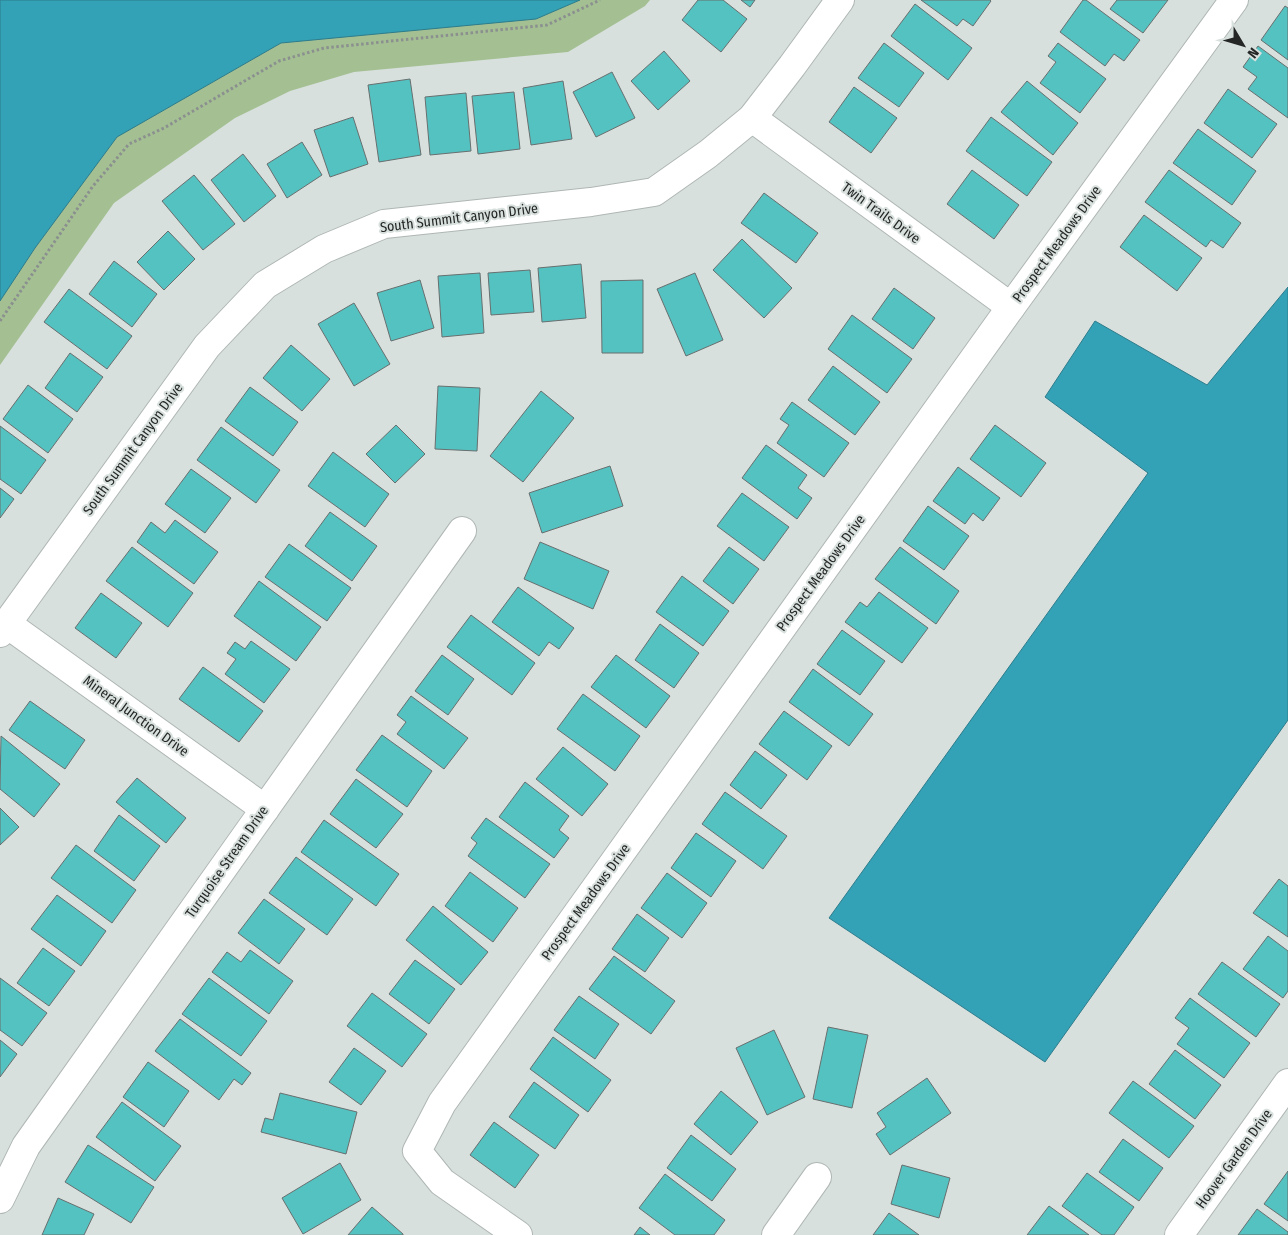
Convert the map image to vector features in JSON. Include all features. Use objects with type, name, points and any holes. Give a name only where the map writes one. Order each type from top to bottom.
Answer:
[{"type":"street","name":"South Summit Canyon Drive","points":[[3,629],[207,346],[265,285],[324,249],[384,224],[591,202],[654,192],[708,154],[752,118],[840,0]]},
{"type":"street","name":"Prospect Meadows Drive","points":[[518,1235],[442,1182],[417,1151],[442,1102],[1011,307],[1234,0]]},
{"type":"street","name":"Twin Trails Drive","points":[[752,118],[1011,307]]},
{"type":"street","name":"Turquoise Stream Drive","points":[[0,1199],[26,1146],[462,531]]},
{"type":"street","name":"Mineral Junction Drive","points":[[3,629],[265,808]]},
{"type":"street","name":"Hoover Garden Drive","points":[[1179,1235],[1288,1083]]},
{"type":"street","points":[[776,1235],[817,1177]]},
{"type":"path","points":[[0,321],[93,186],[130,144],[164,128],[280,60],[324,48],[547,25],[600,0]]},
{"type":"green space","points":[[0,0],[650,0],[645,6],[568,52],[354,72],[290,91],[235,118],[114,203],[0,365]]},
{"type":"water","points":[[0,0],[580,0],[536,19],[281,43],[117,137],[35,248],[0,301]]},
{"type":"water","points":[[1288,287],[1288,720],[1045,1062],[829,918],[1148,473],[1045,397],[1095,321],[1207,385]]},
{"type":"building","points":[[698,0],[723,0],[747,19],[721,52],[682,20]]},
{"type":"building","points":[[741,0],[755,0],[750,7]]},
{"type":"building","points":[[921,0],[991,1],[973,26],[963,19],[957,26]]},
{"type":"building","points":[[1083,0],[1086,0],[1140,40],[1124,61],[1114,54],[1105,66],[1060,32]]},
{"type":"building","points":[[1117,0],[1168,0],[1143,33],[1110,9]]},
{"type":"building","points":[[915,4],[972,48],[948,80],[891,36]]},
{"type":"building","points":[[1285,6],[1288,8],[1288,60],[1261,40]]},
{"type":"building","points":[[884,43],[924,73],[899,107],[858,78]]},
{"type":"building","points":[[1058,43],[1106,79],[1080,113],[1040,83],[1056,62],[1048,56]]},
{"type":"building","points":[[1258,46],[1288,68],[1288,118],[1248,89],[1257,77],[1243,67]]},
{"type":"building","points":[[664,51],[690,81],[658,110],[631,81]]},
{"type":"building","points":[[612,72],[635,118],[596,137],[573,92]]},
{"type":"building","points":[[410,79],[421,155],[379,162],[368,85]]},
{"type":"building","points":[[563,81],[572,139],[531,145],[523,88]]},
{"type":"building","points":[[1027,81],[1078,123],[1053,155],[1001,112]]},
{"type":"building","points":[[854,87],[897,118],[871,153],[829,122]]},
{"type":"building","points":[[1228,89],[1277,124],[1252,158],[1204,123]]},
{"type":"building","points":[[514,92],[520,149],[478,154],[472,96]]},
{"type":"building","points":[[466,93],[471,151],[430,155],[425,97]]},
{"type":"building","points":[[353,117],[368,164],[330,177],[314,130]]},
{"type":"building","points":[[991,117],[1052,162],[1027,196],[966,151]]},
{"type":"building","points":[[1198,129],[1256,171],[1232,205],[1173,163]]},
{"type":"building","points":[[302,142],[322,175],[287,198],[267,164]]},
{"type":"building","points":[[243,154],[276,196],[244,222],[211,180]]},
{"type":"building","points":[[972,170],[1019,205],[994,239],[947,204]]},
{"type":"building","points":[[1169,170],[1241,223],[1223,248],[1211,240],[1206,247],[1145,202]]},
{"type":"building","points":[[194,175],[235,224],[203,250],[162,201]]},
{"type":"building","points":[[764,193],[818,233],[796,263],[741,223]]},
{"type":"building","points":[[1144,215],[1202,258],[1177,291],[1120,247]]},
{"type":"building","points":[[168,231],[195,259],[164,290],[137,262]]},
{"type":"building","points":[[742,239],[792,288],[764,318],[713,270]]},
{"type":"building","points":[[114,261],[157,294],[132,327],[89,294]]},
{"type":"building","points":[[581,264],[586,318],[542,322],[538,268]]},
{"type":"building","points":[[530,270],[534,312],[491,315],[488,273]]},
{"type":"building","points":[[480,273],[484,333],[442,337],[438,276]]},
{"type":"building","points":[[695,273],[723,340],[686,356],[657,289]]},
{"type":"building","points":[[420,280],[434,328],[391,341],[377,293]]},
{"type":"building","points":[[643,280],[643,353],[602,353],[601,281]]},
{"type":"building","points":[[894,288],[935,318],[913,349],[872,319]]},
{"type":"building","points":[[69,289],[132,336],[107,369],[44,322]]},
{"type":"building","points":[[354,303],[390,364],[354,386],[318,324]]},
{"type":"building","points":[[852,315],[912,359],[887,393],[828,349]]},
{"type":"building","points":[[291,345],[330,379],[302,411],[263,378]]},
{"type":"building","points":[[70,353],[103,377],[77,412],[45,388]]},
{"type":"building","points":[[833,366],[880,402],[855,435],[808,400]]},
{"type":"building","points":[[28,385],[73,419],[48,453],[3,419]]},
{"type":"building","points":[[438,386],[480,388],[477,451],[435,449]]},
{"type":"building","points":[[250,387],[298,422],[273,456],[225,421]]},
{"type":"building","points":[[541,391],[574,418],[523,482],[490,456]]},
{"type":"building","points":[[792,402],[849,443],[824,477],[777,443],[789,425],[780,419]]},
{"type":"building","points":[[396,425],[425,454],[395,483],[366,454]]},
{"type":"building","points":[[995,425],[1046,463],[1021,497],[970,459]]},
{"type":"building","points":[[0,426],[46,460],[21,494],[0,479]]},
{"type":"building","points":[[221,427],[280,470],[256,503],[197,460]]},
{"type":"building","points":[[766,445],[807,475],[798,488],[812,498],[797,519],[742,478]]},
{"type":"building","points":[[333,452],[389,494],[365,527],[308,486]]},
{"type":"building","points":[[610,466],[623,506],[542,533],[529,493]]},
{"type":"building","points":[[958,467],[1000,498],[983,521],[973,513],[965,524],[933,501]]},
{"type":"building","points":[[191,469],[231,498],[205,533],[165,504]]},
{"type":"building","points":[[0,488],[14,499],[0,518]]},
{"type":"building","points":[[742,493],[789,527],[764,561],[717,526]]},
{"type":"building","points":[[928,506],[969,536],[944,570],[903,541]]},
{"type":"building","points":[[330,512],[377,546],[352,581],[305,546]]},
{"type":"building","points":[[175,520],[218,552],[194,584],[137,542],[151,522],[165,533]]},
{"type":"building","points":[[540,542],[609,571],[593,609],[524,579]]},
{"type":"building","points":[[289,544],[351,588],[327,621],[265,577]]},
{"type":"building","points":[[132,547],[193,593],[168,627],[106,581]]},
{"type":"building","points":[[729,547],[759,569],[733,604],[703,581]]},
{"type":"building","points":[[900,547],[959,591],[936,624],[875,579]]},
{"type":"building","points":[[682,576],[729,611],[703,646],[656,612]]},
{"type":"building","points":[[259,581],[321,627],[296,661],[234,616]]},
{"type":"building","points":[[518,587],[574,628],[559,649],[549,642],[539,656],[492,622]]},
{"type":"building","points":[[879,592],[928,628],[902,663],[845,622],[860,602],[867,607]]},
{"type":"building","points":[[101,593],[142,623],[116,658],[75,628]]},
{"type":"building","points":[[471,615],[535,663],[512,695],[447,647]]},
{"type":"building","points":[[660,624],[699,653],[674,688],[635,660]]},
{"type":"building","points":[[842,630],[885,661],[860,695],[817,664]]},
{"type":"building","points":[[251,641],[290,669],[264,703],[225,674],[236,659],[227,653],[235,642],[245,649]]},
{"type":"building","points":[[442,655],[474,679],[448,715],[415,691]]},
{"type":"building","points":[[616,655],[670,696],[646,728],[591,687]]},
{"type":"building","points":[[203,667],[263,711],[239,742],[179,699]]},
{"type":"building","points":[[813,669],[873,714],[849,746],[789,702]]},
{"type":"building","points":[[583,694],[640,736],[615,771],[557,729]]},
{"type":"building","points":[[411,696],[468,738],[444,769],[397,734],[406,722],[397,715]]},
{"type":"building","points":[[30,701],[85,740],[65,769],[9,730]]},
{"type":"building","points":[[784,711],[832,746],[807,780],[759,744]]},
{"type":"building","points":[[382,735],[432,771],[407,807],[356,770]]},
{"type":"building","points":[[1,736],[60,784],[34,817],[0,789]]},
{"type":"building","points":[[563,747],[608,784],[582,816],[536,779]]},
{"type":"building","points":[[755,751],[787,775],[761,809],[730,785]]},
{"type":"building","points":[[137,778],[186,818],[166,843],[116,802]]},
{"type":"building","points":[[356,779],[403,814],[376,848],[330,814]]},
{"type":"building","points":[[525,782],[569,816],[559,830],[569,838],[554,858],[499,817]]},
{"type":"building","points":[[725,792],[787,836],[763,869],[702,824]]},
{"type":"building","points":[[0,808],[19,827],[0,845]]},
{"type":"building","points":[[119,815],[160,846],[134,881],[94,851]]},
{"type":"building","points":[[486,818],[550,864],[525,898],[468,856],[477,843],[471,838]]},
{"type":"building","points":[[324,820],[399,874],[376,906],[301,852]]},
{"type":"building","points":[[696,833],[736,861],[711,897],[671,868]]},
{"type":"building","points":[[76,845],[136,890],[112,923],[51,878]]},
{"type":"building","points":[[296,857],[353,899],[327,935],[269,893]]},
{"type":"building","points":[[470,872],[518,908],[493,942],[445,906]]},
{"type":"building","points":[[667,873],[707,903],[682,938],[641,908]]},
{"type":"building","points":[[1279,879],[1288,886],[1288,937],[1253,913]]},
{"type":"building","points":[[57,895],[106,931],[81,966],[31,929]]},
{"type":"building","points":[[264,899],[305,929],[279,964],[238,933]]},
{"type":"building","points":[[433,906],[488,952],[461,985],[406,940]]},
{"type":"building","points":[[637,914],[669,938],[645,972],[612,949]]},
{"type":"building","points":[[1268,936],[1288,951],[1288,991],[1283,998],[1243,969]]},
{"type":"building","points":[[43,948],[75,971],[49,1006],[17,983]]},
{"type":"building","points":[[250,950],[293,981],[269,1014],[212,972],[227,952],[241,962]]},
{"type":"building","points":[[614,956],[675,1001],[651,1034],[589,989]]},
{"type":"building","points":[[415,960],[455,989],[429,1024],[389,994]]},
{"type":"building","points":[[1222,962],[1280,1004],[1256,1037],[1198,994]]},
{"type":"building","points":[[0,978],[47,1013],[22,1046],[0,1030]]},
{"type":"building","points":[[209,978],[267,1021],[241,1056],[182,1014]]},
{"type":"building","points":[[372,993],[427,1034],[402,1067],[347,1026]]},
{"type":"building","points":[[579,996],[619,1024],[595,1059],[554,1030]]},
{"type":"building","points":[[1190,998],[1250,1043],[1224,1078],[1177,1044],[1189,1028],[1175,1018]]},
{"type":"building","points":[[180,1019],[251,1073],[242,1085],[234,1079],[219,1100],[155,1051]]},
{"type":"building","points":[[828,1027],[868,1035],[852,1108],[813,1099]]},
{"type":"building","points":[[774,1030],[805,1097],[767,1115],[736,1048]]},
{"type":"building","points":[[553,1037],[611,1080],[588,1112],[530,1069]]},
{"type":"building","points":[[0,1040],[17,1054],[0,1077]]},
{"type":"building","points":[[354,1048],[386,1071],[361,1105],[329,1082]]},
{"type":"building","points":[[1175,1050],[1221,1085],[1195,1119],[1149,1084]]},
{"type":"building","points":[[148,1062],[189,1091],[164,1127],[123,1097]]},
{"type":"building","points":[[927,1078],[951,1113],[890,1155],[876,1134],[886,1127],[877,1113]]},
{"type":"building","points":[[1133,1081],[1194,1126],[1169,1158],[1109,1113]]},
{"type":"building","points":[[534,1082],[579,1115],[555,1149],[509,1117]]},
{"type":"building","points":[[721,1091],[758,1122],[731,1155],[694,1124]]},
{"type":"building","points":[[280,1093],[357,1112],[346,1154],[261,1132],[265,1118],[273,1120]]},
{"type":"building","points":[[122,1102],[181,1146],[155,1181],[96,1137]]},
{"type":"building","points":[[494,1122],[539,1155],[515,1188],[470,1155]]},
{"type":"building","points":[[691,1135],[736,1169],[712,1201],[667,1168]]},
{"type":"building","points":[[1123,1139],[1163,1168],[1139,1201],[1099,1172]]},
{"type":"building","points":[[88,1145],[154,1187],[131,1223],[65,1182]]},
{"type":"building","points":[[340,1163],[361,1200],[303,1234],[282,1198]]},
{"type":"building","points":[[902,1165],[950,1178],[939,1218],[891,1204]]},
{"type":"building","points":[[1288,1171],[1288,1221],[1264,1204]]},
{"type":"building","points":[[1087,1173],[1134,1207],[1114,1235],[1102,1235],[1062,1206]]},
{"type":"building","points":[[665,1174],[725,1220],[714,1235],[675,1235],[639,1208]]},
{"type":"building","points":[[58,1198],[94,1214],[84,1235],[42,1235]]},
{"type":"building","points":[[1049,1206],[1089,1235],[1027,1235]]},
{"type":"building","points":[[372,1207],[403,1234],[403,1235],[348,1235]]},
{"type":"building","points":[[1257,1209],[1288,1232],[1288,1235],[1238,1235]]},
{"type":"building","points":[[889,1213],[919,1235],[873,1235]]},
{"type":"building","points":[[640,1227],[650,1235],[634,1235]]}]
